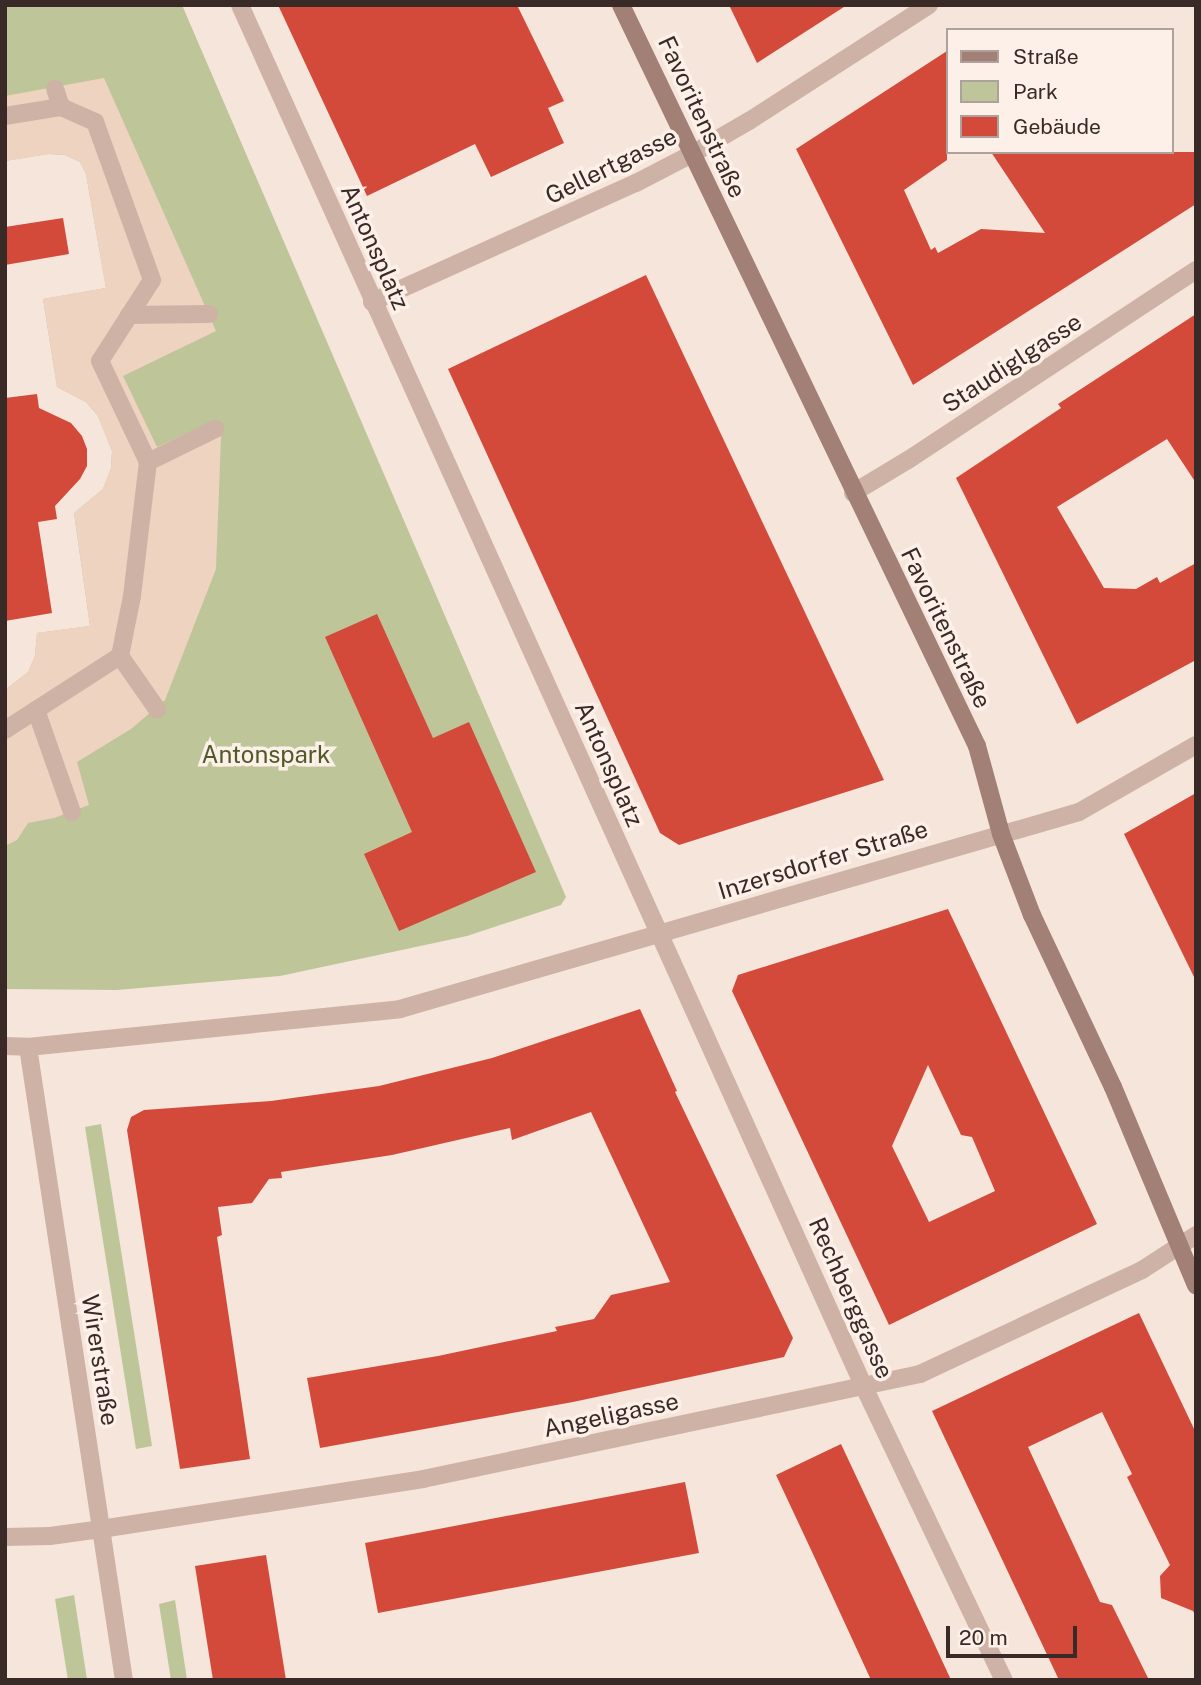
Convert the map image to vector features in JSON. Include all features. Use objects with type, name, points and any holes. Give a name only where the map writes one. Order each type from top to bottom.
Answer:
[{"type":"main road","name":"Favoritenstraße","points":[[621,5],[976,746],[1001,834],[1032,915],[1113,1087],[1196,1285]]},
{"type":"street","name":"Antonsplatz","points":[[240,5],[660,934]]},
{"type":"street","name":"Gellertgasse","points":[[372,302],[636,183],[692,154],[749,121],[929,5]]},
{"type":"street","points":[[55,89],[61,107]]},
{"type":"street","points":[[5,116],[61,107],[95,122],[152,280],[100,361],[148,462],[132,596],[120,656],[5,730]]},
{"type":"street","name":"Staudiglgasse","points":[[853,493],[908,460],[1196,270]]},
{"type":"street","points":[[129,315],[209,314]]},
{"type":"street","points":[[148,462],[215,429]]},
{"type":"street","points":[[120,656],[157,709]]},
{"type":"street","points":[[36,710],[72,812]]},
{"type":"street","name":"Inzersdorfer Straße","points":[[660,934],[1079,812],[1196,745]]},
{"type":"street","points":[[5,1046],[29,1047],[400,1009],[660,934]]},
{"type":"street","name":"Rechberggasse","points":[[660,934],[864,1387],[1004,1680]]},
{"type":"street","name":"Wirerstraße","points":[[29,1047],[124,1680]]},
{"type":"street","name":"Angeligasse","points":[[5,1536],[50,1536],[423,1479],[920,1374],[1142,1270],[1196,1235]]},
{"type":"green space","name":"Antonspark","points":[[5,5],[182,5],[566,897],[561,905],[467,936],[280,976],[117,990],[5,989],[5,690],[28,672],[35,656],[37,633],[90,626],[74,513],[103,489],[111,468],[112,451],[98,416],[86,402],[57,387],[43,299],[106,288],[86,174],[80,162],[65,155],[48,154],[5,161]]},
{"type":"green space","points":[[101,1124],[152,1446],[136,1449],[85,1127]]},
{"type":"green space","points":[[74,1595],[87,1680],[68,1680],[55,1599]]},
{"type":"green space","points":[[175,1600],[187,1680],[171,1680],[159,1604]]},
{"type":"shaded area","points":[[104,78],[216,331],[123,376],[157,447],[211,422],[221,437],[216,569],[165,700],[131,729],[77,762],[89,805],[54,818],[28,823],[17,840],[5,846],[5,690],[28,672],[35,656],[37,633],[90,626],[74,513],[103,489],[111,468],[112,451],[98,416],[86,402],[57,387],[43,299],[106,288],[86,174],[80,162],[65,155],[48,154],[5,161],[5,96]]},
{"type":"building","points":[[278,5],[517,5],[564,101],[548,108],[564,143],[491,177],[475,144],[367,196]]},
{"type":"building","points":[[729,5],[847,5],[757,63]]},
{"type":"building","points":[[946,52],[947,160],[904,190],[931,250],[935,247],[938,253],[981,229],[1045,233],[992,154],[1196,152],[1196,204],[913,385],[796,149]]},
{"type":"building","points":[[63,218],[69,254],[5,265],[5,227]]},
{"type":"building","points":[[646,275],[884,780],[679,845],[660,833],[448,369]]},
{"type":"building","points":[[1196,314],[1196,483],[1167,439],[1057,507],[1104,588],[1136,589],[1157,577],[1160,583],[1196,563],[1196,660],[1077,724],[956,478],[1061,408],[1058,404]]},
{"type":"building","points":[[37,394],[39,408],[71,423],[82,436],[87,449],[87,466],[80,479],[55,506],[57,519],[38,522],[52,613],[5,621],[5,398]]},
{"type":"building","points":[[377,614],[433,738],[469,722],[536,872],[399,931],[364,854],[412,832],[325,637]]},
{"type":"building","points":[[1196,793],[1196,981],[1124,834]]},
{"type":"building","points":[[948,909],[1097,1224],[889,1325],[732,991],[738,975]],"holes":[[[928,1065],[961,1135],[972,1137],[995,1191],[929,1222],[892,1146]]]},
{"type":"building","points":[[640,1009],[677,1091],[675,1092],[793,1338],[784,1357],[573,1402],[320,1448],[307,1378],[438,1356],[557,1331],[555,1327],[594,1319],[611,1295],[670,1282],[591,1112],[512,1140],[510,1128],[392,1155],[281,1172],[282,1178],[269,1179],[252,1203],[218,1207],[222,1235],[217,1237],[250,1459],[180,1469],[127,1130],[131,1117],[144,1110],[271,1101],[379,1086],[492,1058]]},
{"type":"building","points":[[1139,1313],[1196,1433],[1196,1617],[1193,1611],[1161,1598],[1160,1576],[1170,1565],[1127,1477],[1132,1474],[1102,1412],[1028,1447],[1100,1602],[1112,1605],[1149,1680],[1059,1680],[932,1411]]},
{"type":"building","points":[[841,1444],[951,1680],[871,1680],[776,1475]]},
{"type":"building","points":[[685,1482],[699,1553],[378,1613],[365,1543]]},
{"type":"building","points":[[266,1555],[286,1680],[213,1680],[195,1566]]}]
